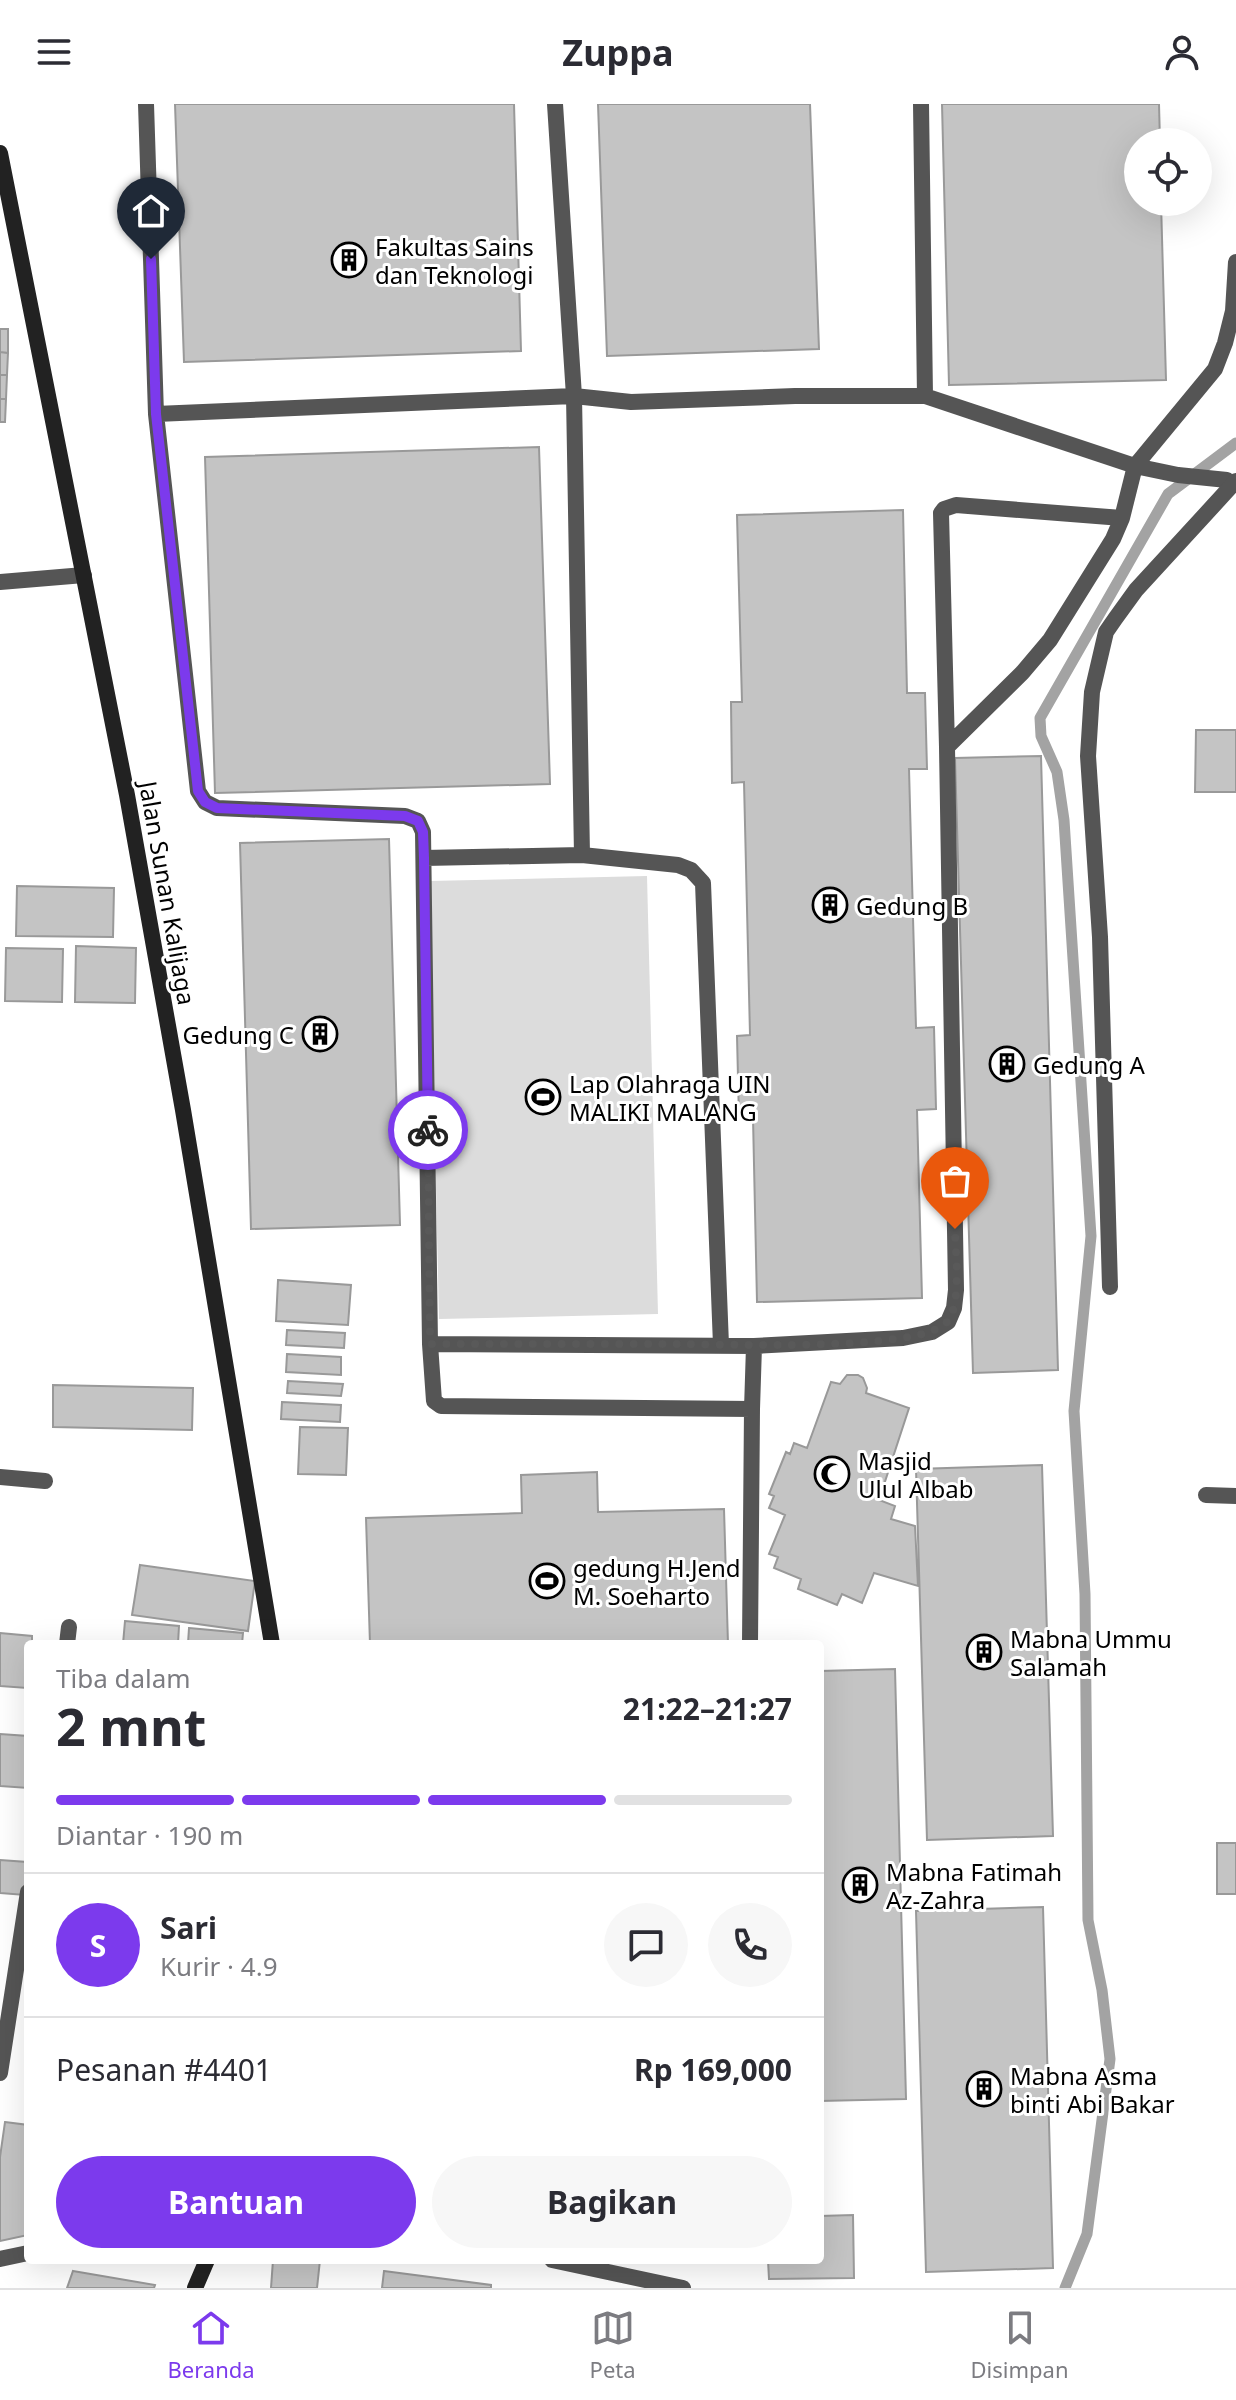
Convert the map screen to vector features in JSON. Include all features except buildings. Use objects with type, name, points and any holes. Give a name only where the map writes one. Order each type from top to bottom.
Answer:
[{"type":"main road","name":"Jalan Sunan Kalijaga","points":[[0,153],[127,795],[271,1640]]},
{"type":"main road","points":[[195,2288],[205,2264]]},
{"type":"street","points":[[146,104],[156,414],[198,791],[205,802],[217,808],[405,816],[418,821],[423,832],[430,1344],[434,1401],[441,1406],[752,1409]]},
{"type":"street","points":[[555,104],[574,396],[582,855]]},
{"type":"street","points":[[921,104],[925,396]]},
{"type":"street","points":[[947,747],[1022,673],[1050,640],[1113,539],[1122,518],[1135,466],[1215,369],[1233,311],[1236,262]]},
{"type":"street","points":[[156,414],[574,396],[631,402],[795,396],[925,396],[1135,466],[1233,481]]},
{"type":"street","points":[[1110,1287],[1100,937],[1088,756],[1092,692],[1106,632],[1136,590],[1233,481]]},
{"type":"street","points":[[430,1344],[754,1346],[903,1338],[932,1332],[948,1322],[954,1308],[956,1290],[940,520],[944,509],[956,505],[1122,518]]},
{"type":"street","points":[[0,582],[84,575]]},
{"type":"street","points":[[424,858],[582,855],[678,865],[691,870],[703,883],[721,1345]]},
{"type":"street","points":[[750,1640],[754,1346]]},
{"type":"street","points":[[0,1477],[45,1481]]},
{"type":"street","points":[[1206,1495],[1236,1496]]},
{"type":"street","points":[[0,2073],[24,1918]]},
{"type":"street","points":[[0,2259],[24,2254]]},
{"type":"street","points":[[571,2264],[683,2288]]},
{"type":"shaded area","name":"Lap Olahraga UIN MALIKI MALANG","points":[[647,876],[658,1314],[439,1319],[429,881]]},
{"type":"waterway","points":[[1065,2288],[1087,2234],[1110,2059],[1102,1990],[1088,1920],[1085,1594],[1074,1411],[1091,1236],[1064,820],[1057,772],[1041,736],[1040,718],[1168,494],[1236,443]]},
{"type":"way so far","points":[[428,1130],[430,1344],[754,1346],[903,1338],[932,1332],[948,1322],[954,1308],[955,1229]]},
{"type":"place","name":"Fakultas Sains dan Teknologi","points":[[349,260]]},
{"type":"place","name":"Gedung B","points":[[830,905]]},
{"type":"place","name":"Gedung C","points":[[320,1034]]},
{"type":"place","name":"Gedung A","points":[[1007,1064]]},
{"type":"place","name":"Lap Olahraga UIN MALIKI MALANG","points":[[543,1097]]},
{"type":"place","name":"Masjid Ulul Albab","points":[[832,1474]]},
{"type":"place","name":"gedung H.Jend M. Soeharto","points":[[547,1581]]},
{"type":"place","name":"Mabna Ummu Salamah","points":[[984,1652]]},
{"type":"place","name":"Mabna Fatimah Az-Zahra","points":[[860,1885]]},
{"type":"place","name":"Mabna Asma binti Abi Bakar","points":[[984,2089]]},
{"type":"route","points":[[151,259],[156,414],[198,791],[205,802],[217,808],[405,816],[418,821],[423,832],[424,858],[428,1130]]}]
